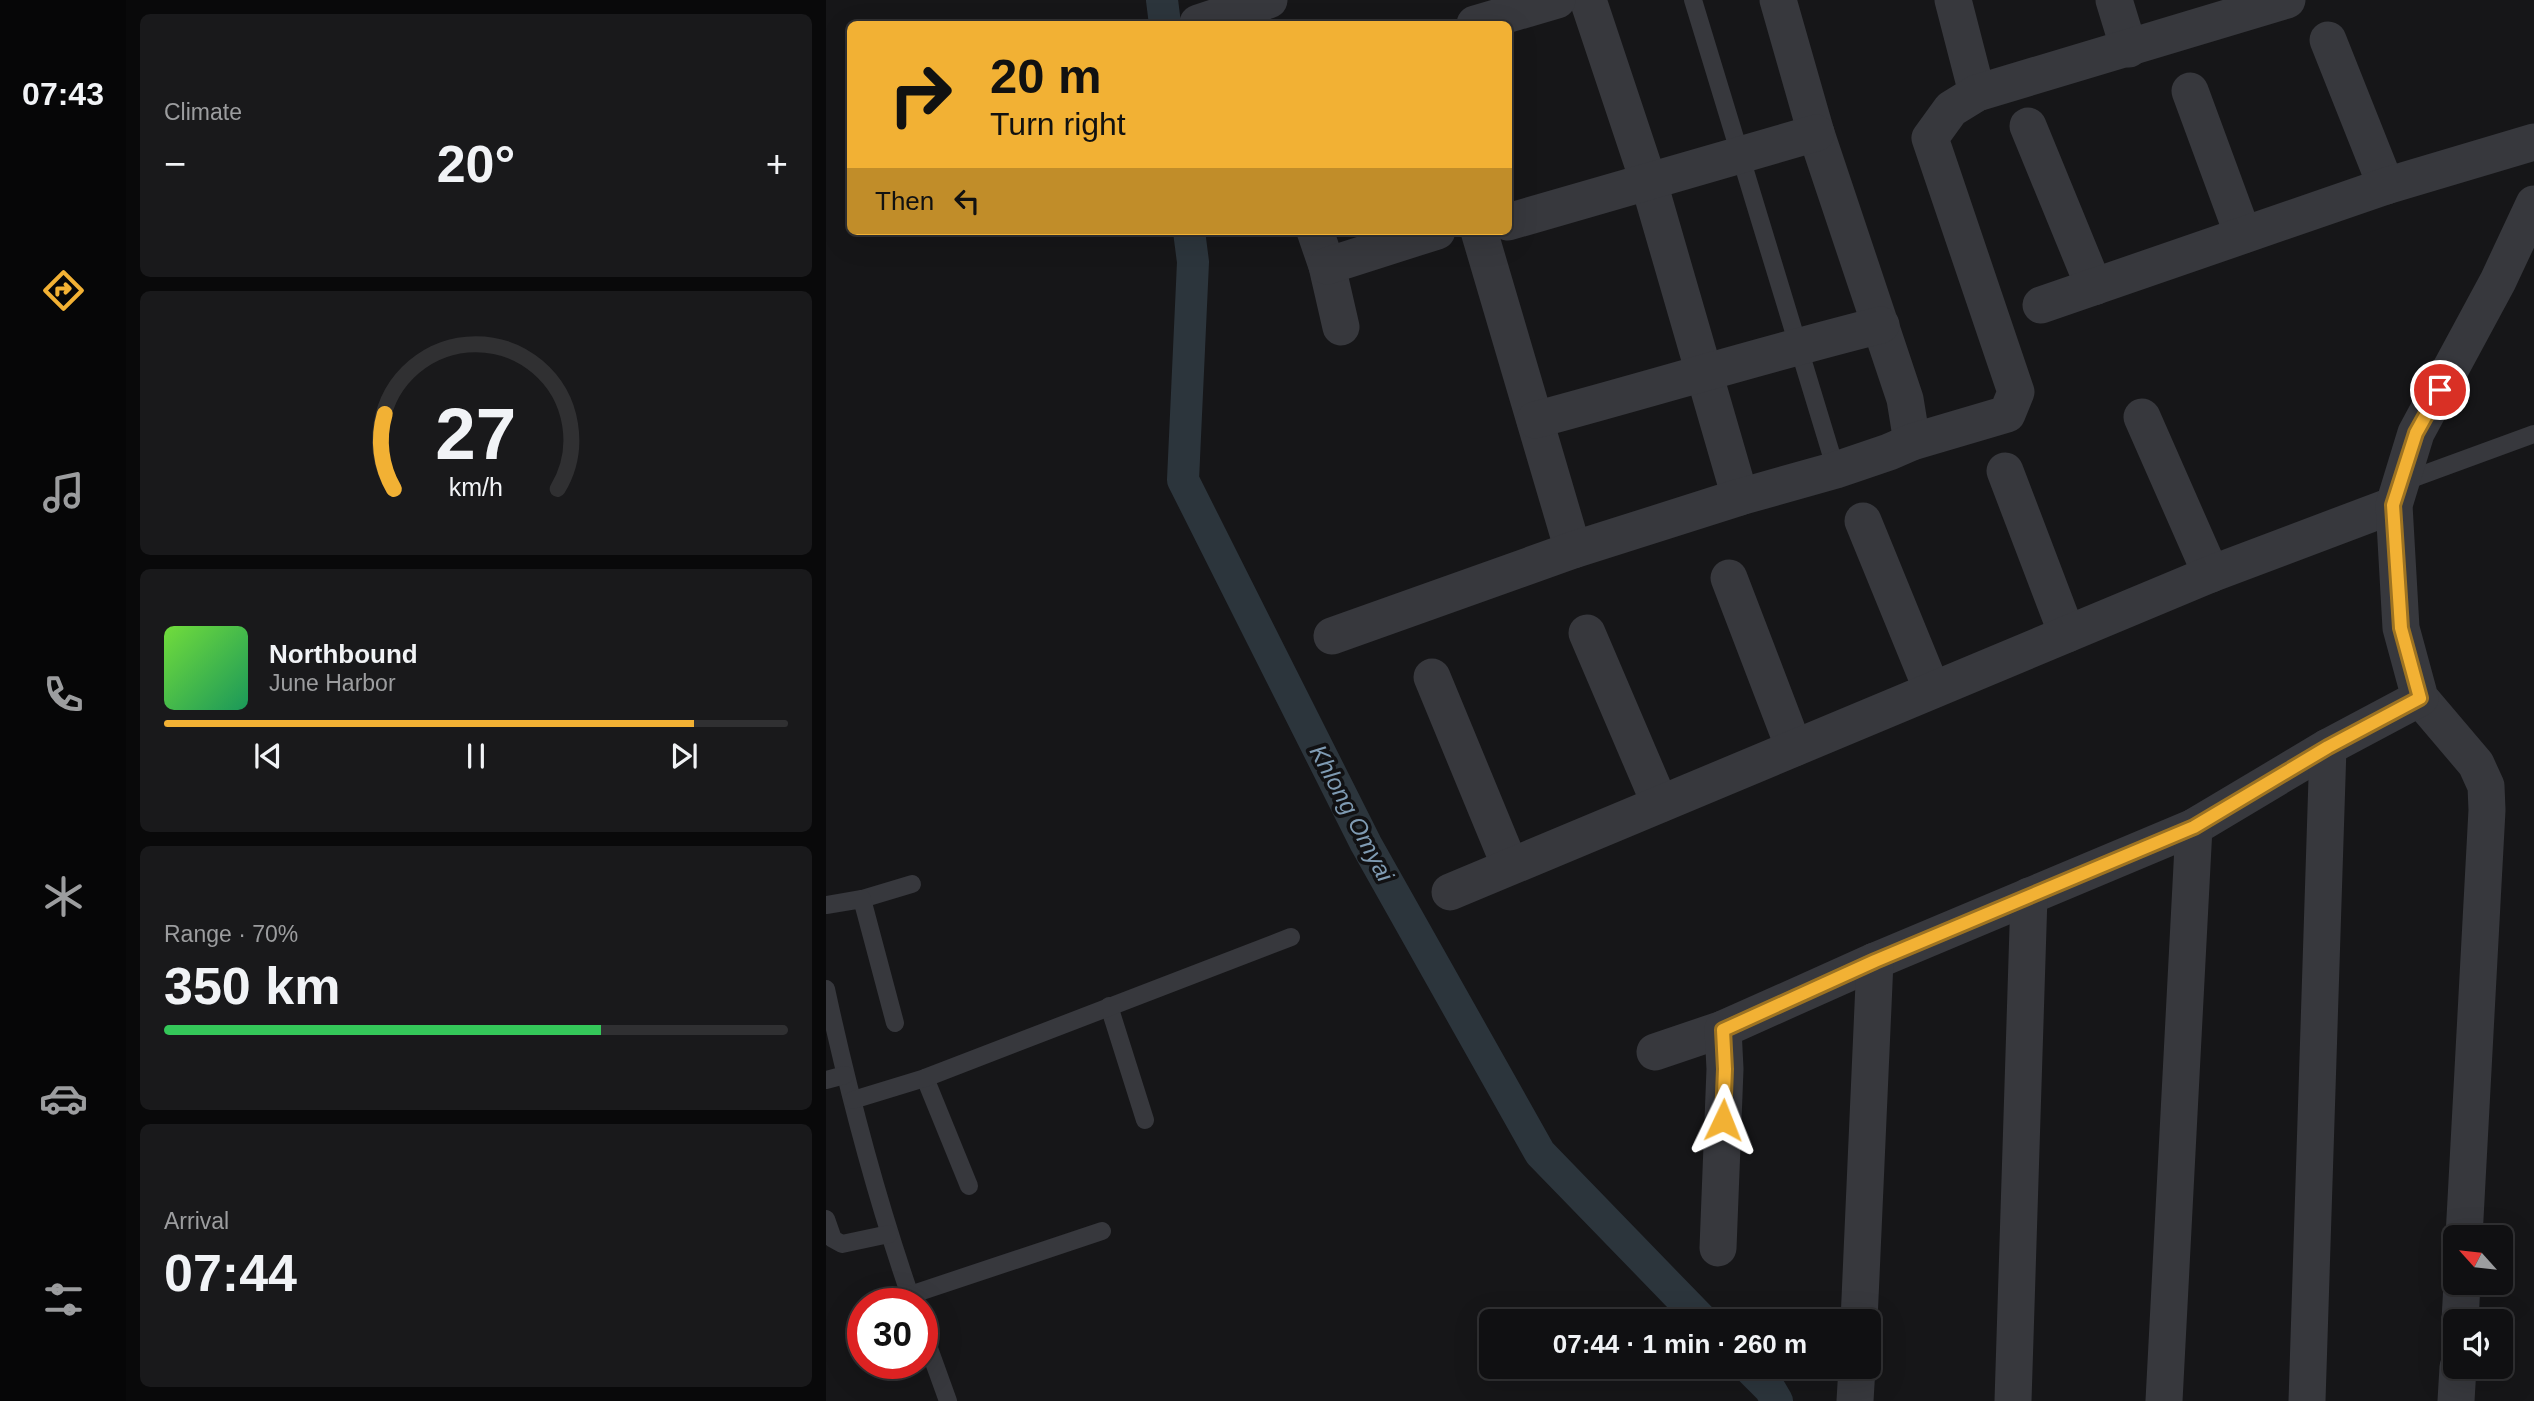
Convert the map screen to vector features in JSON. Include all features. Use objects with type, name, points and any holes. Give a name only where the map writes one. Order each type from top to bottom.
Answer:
[{"type":"street","points":[[1485,21],[1557,0]]},
{"type":"street","points":[[1588,0],[1649,183],[1741,497]]},
{"type":"street","points":[[1778,0],[1816,133],[1905,399],[1912,442]]},
{"type":"street","points":[[1953,0],[1977,93]]},
{"type":"street","points":[[2114,0],[2129,48]]},
{"type":"street","points":[[1204,21],[1264,1]]},
{"type":"street","points":[[1332,636],[1573,550],[1836,470],[1912,442],[2007,414],[2016,391],[1930,138],[1951,109],[1977,93],[2283,1]]},
{"type":"street","points":[[2328,40],[2386,186]]},
{"type":"street","points":[[2190,91],[2243,235]]},
{"type":"street","points":[[2028,126],[2094,287]]},
{"type":"street","points":[[1512,221],[1816,133]]},
{"type":"street","points":[[2042,305],[2386,186],[2534,142]]},
{"type":"street","points":[[2466,1225],[2487,810],[2486,786],[2476,764],[2420,698],[2401,628],[2397,494],[2416,433],[2498,281],[2534,204]]},
{"type":"street","points":[[1316,235],[1327,266],[1341,327]]},
{"type":"street","points":[[1327,266],[1424,235]]},
{"type":"street","points":[[1480,235],[1573,550]]},
{"type":"street","points":[[1535,420],[1881,325]]},
{"type":"street","points":[[2143,417],[2211,574]]},
{"type":"street","points":[[2005,471],[2067,634]]},
{"type":"street","points":[[1450,892],[2397,494]]},
{"type":"street","points":[[1863,521],[1932,690]]},
{"type":"street","points":[[1729,579],[1794,748]]},
{"type":"street","points":[[1587,633],[1660,804]]},
{"type":"street","points":[[1432,677],[1510,866]]},
{"type":"street","points":[[1655,1052],[1723,1030],[1875,961],[2194,827],[2328,747],[2420,698]]},
{"type":"street","points":[[2307,1401],[2328,747]]},
{"type":"street","points":[[2164,1401],[2194,827]]},
{"type":"street","points":[[2013,1401],[2029,896]]},
{"type":"street","points":[[1859,1309],[1875,961]]},
{"type":"street","points":[[1718,1248],[1725,1069],[1723,1030]]},
{"type":"street","points":[[1855,1401],[1856,1379]]},
{"type":"street","points":[[2456,1401],[2457,1379]]},
{"type":"lane","points":[[1693,0],[1836,470]]},
{"type":"lane","points":[[2397,494],[2534,434]]},
{"type":"lane","points":[[826,905],[862,899],[912,884]]},
{"type":"lane","points":[[862,899],[895,1023]]},
{"type":"lane","points":[[853,1100],[925,1078],[1291,937]]},
{"type":"lane","points":[[826,989],[845,1075],[889,1234],[908,1288]]},
{"type":"lane","points":[[1109,1006],[1145,1120]]},
{"type":"lane","points":[[826,1080],[845,1075]]},
{"type":"lane","points":[[925,1078],[969,1186]]},
{"type":"lane","points":[[826,1219],[833,1239],[842,1244],[857,1243],[889,1234]]},
{"type":"lane","points":[[938,1290],[1102,1231]]},
{"type":"lane","points":[[938,1373],[948,1401]]},
{"type":"waterway","name":"Khlong Omyai","points":[[1162,0],[1165,21]]},
{"type":"waterway","name":"Khlong Omyai","points":[[1190,235],[1193,262],[1183,480],[1366,844],[1540,1153],[1691,1309]]},
{"type":"waterway","name":"Khlong Omyai","points":[[1760,1379],[1777,1401]]},
{"type":"route","points":[[1723,1120],[1723,1030],[1875,961],[2194,827],[2328,747],[2420,698],[2401,628],[2393,505],[2416,433],[2440,390]]}]
